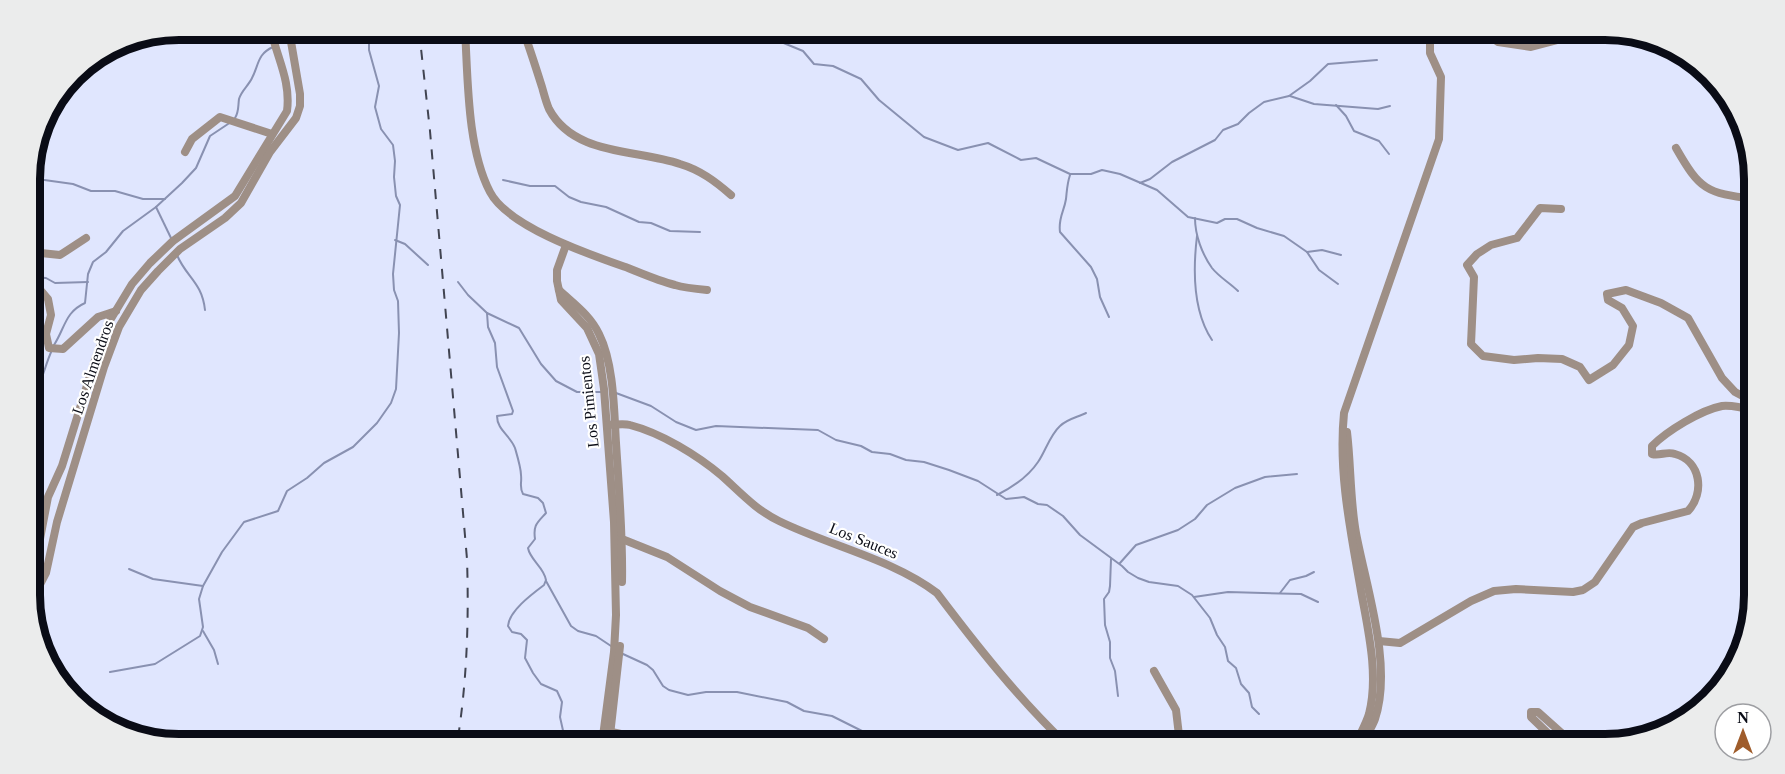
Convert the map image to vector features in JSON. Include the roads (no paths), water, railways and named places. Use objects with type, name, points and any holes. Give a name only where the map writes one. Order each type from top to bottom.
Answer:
[{"type":"street","points":[[1361,733],[1369,715],[1373,685],[1370,644],[1347,513],[1342,434],[1344,413],[1439,139],[1441,76],[1430,53],[1430,40]]},
{"type":"street","points":[[1495,40],[1531,47],[1558,40]]},
{"type":"street","name":"Los Almendros","points":[[40,538],[48,497],[62,466],[109,322],[132,284],[150,263],[173,241],[235,196],[287,111],[289,97],[283,65],[274,41]]},
{"type":"street","name":"Los Almendros","points":[[40,585],[46,573],[57,522],[104,367],[119,327],[141,290],[158,271],[180,249],[225,218],[241,203],[270,152],[291,127],[296,118],[300,100],[292,41]]},
{"type":"street","points":[[466,41],[473,128],[479,159],[491,194],[511,215],[566,245],[676,286],[707,290]]},
{"type":"street","points":[[527,41],[549,109],[563,126],[588,143],[679,163],[697,170],[731,195]]},
{"type":"street","points":[[185,152],[192,139],[220,117],[272,134]]},
{"type":"street","points":[[279,123],[291,127]]},
{"type":"street","points":[[1676,148],[1694,177],[1707,188],[1725,195],[1744,198]]},
{"type":"street","points":[[1561,209],[1540,208],[1517,238],[1491,244],[1467,265],[1474,277],[1471,344],[1483,356],[1514,360],[1562,359],[1580,367],[1589,380],[1613,365],[1629,345],[1633,326],[1622,308],[1608,300],[1607,294],[1626,290],[1661,303],[1688,318],[1722,378],[1735,392],[1744,397]]},
{"type":"street","points":[[41,253],[60,255],[86,238]]},
{"type":"street","name":"Los Pimientos","points":[[566,245],[557,270],[559,290],[589,318],[602,340],[608,364],[617,580],[607,731]]},
{"type":"street","points":[[41,290],[48,299],[51,315],[46,333],[49,348],[63,349],[98,317],[116,312]]},
{"type":"street","points":[[1379,641],[1400,643],[1471,601],[1494,591],[1516,589],[1573,592],[1589,587],[1595,582],[1633,527],[1688,511],[1698,495],[1696,470],[1680,455],[1672,453],[1655,455],[1652,453],[1652,446],[1682,425],[1715,408],[1732,406],[1744,409]]},
{"type":"street","name":"Los Pimientos","points":[[607,731],[620,647],[622,539],[611,425]]},
{"type":"street","name":"Los Sauces","points":[[611,425],[631,425],[675,444],[701,460],[749,502],[778,521],[894,569],[926,585],[937,593],[1012,687],[1055,733]]},
{"type":"street","points":[[1347,432],[1356,532],[1379,641],[1378,701],[1375,719],[1368,733]]},
{"type":"street","points":[[622,539],[667,556],[720,591],[750,607],[808,628],[824,639]]},
{"type":"street","points":[[1154,671],[1176,710],[1179,733]]},
{"type":"street","points":[[1548,733],[1531,717],[1531,712],[1538,712],[1562,733]]},
{"type":"street","points":[[607,731],[619,734]]},
{"type":"waterway","points":[[277,44],[280,41]]},
{"type":"waterway","points":[[110,672],[155,664],[200,636],[203,627],[199,599],[203,586],[222,552],[244,522],[278,511],[287,491],[324,463],[353,447],[377,423],[391,403],[396,389],[399,333],[398,301],[394,290],[393,274],[400,205],[396,196],[393,145],[381,129],[375,107],[379,86],[369,50],[369,41]]},
{"type":"waterway","points":[[778,41],[803,51],[814,64],[833,66],[861,79],[879,100],[924,137],[958,150],[988,143],[1021,160],[1036,158],[1070,174],[1091,174],[1102,170],[1120,174],[1157,190],[1188,217],[1217,223],[1225,219],[1237,219],[1284,236],[1307,252],[1319,270],[1338,284]]},
{"type":"waterway","points":[[235,118],[240,96],[251,81],[259,60],[273,47]]},
{"type":"waterway","points":[[1140,183],[1150,179],[1172,162],[1215,140],[1223,130],[1238,124],[1264,102],[1289,96],[1328,64],[1377,60]]},
{"type":"waterway","points":[[1290,96],[1314,104],[1378,109],[1390,106]]},
{"type":"waterway","points":[[1336,105],[1346,116],[1354,131],[1379,141],[1389,154]]},
{"type":"waterway","points":[[54,345],[69,316],[85,303],[88,274],[93,262],[106,252],[123,231],[156,207],[182,183],[196,168],[210,136],[231,122]]},
{"type":"waterway","points":[[1070,175],[1060,219],[1060,232],[1091,267],[1109,317]]},
{"type":"waterway","points":[[41,180],[73,184],[91,191],[115,191],[143,199],[165,199]]},
{"type":"waterway","points":[[503,180],[530,186],[555,186],[569,197],[606,207],[639,222],[651,223],[670,231],[700,232]]},
{"type":"waterway","points":[[156,207],[171,238]]},
{"type":"waterway","points":[[1195,218],[1198,238],[1208,263],[1238,291]]},
{"type":"waterway","points":[[1197,236],[1195,262],[1197,303],[1205,328],[1212,340]]},
{"type":"waterway","points":[[395,240],[405,244],[428,265]]},
{"type":"waterway","points":[[1307,252],[1322,250],[1341,255]]},
{"type":"waterway","points":[[177,255],[201,293],[205,310]]},
{"type":"waterway","points":[[41,278],[55,283],[88,282]]},
{"type":"waterway","points":[[458,282],[487,313],[488,327],[495,343],[497,367],[513,411],[512,414],[497,416],[498,421],[515,448],[523,494],[538,498],[543,503],[546,513],[536,524],[535,539],[528,548],[546,580],[544,585],[512,615],[508,626],[512,632],[521,634],[527,640],[525,658],[541,684],[557,691],[562,702],[560,717],[564,734]]},
{"type":"waterway","points":[[487,313],[519,328],[541,364],[556,381],[577,392],[601,392]]},
{"type":"waterway","points":[[41,381],[52,350]]},
{"type":"waterway","points":[[616,393],[651,406],[676,422],[696,430],[716,426],[818,430],[836,440],[861,446],[872,452],[890,454],[949,470],[978,481],[1006,499],[1024,497],[1038,504],[1047,505],[1063,516],[1080,535],[1128,572],[1149,582],[1178,586],[1192,595],[1210,618],[1225,647],[1228,661],[1236,668],[1241,684],[1249,693],[1252,707],[1259,714]]},
{"type":"waterway","points":[[997,495],[1030,472],[1060,426],[1086,413]]},
{"type":"waterway","points":[[1120,563],[1136,545],[1178,530],[1195,519],[1207,505],[1235,488],[1265,477],[1297,474]]},
{"type":"waterway","points":[[1111,559],[1109,592],[1104,599],[1105,625],[1110,642],[1110,658],[1115,671],[1118,696]]},
{"type":"waterway","points":[[129,569],[153,579],[203,586]]},
{"type":"waterway","points":[[1280,593],[1290,580],[1314,572]]},
{"type":"waterway","points":[[546,581],[571,626],[578,631],[596,636],[611,646]]},
{"type":"waterway","points":[[1194,597],[1228,592],[1301,594],[1318,602]]},
{"type":"waterway","points":[[203,631],[214,650],[218,664]]},
{"type":"waterway","points":[[623,654],[647,665],[663,686],[669,690],[688,695],[706,692],[737,692],[787,702],[804,711],[832,716],[867,734]]},
{"type":"railway","points":[[420,41],[467,559],[466,652],[458,734]]}]
